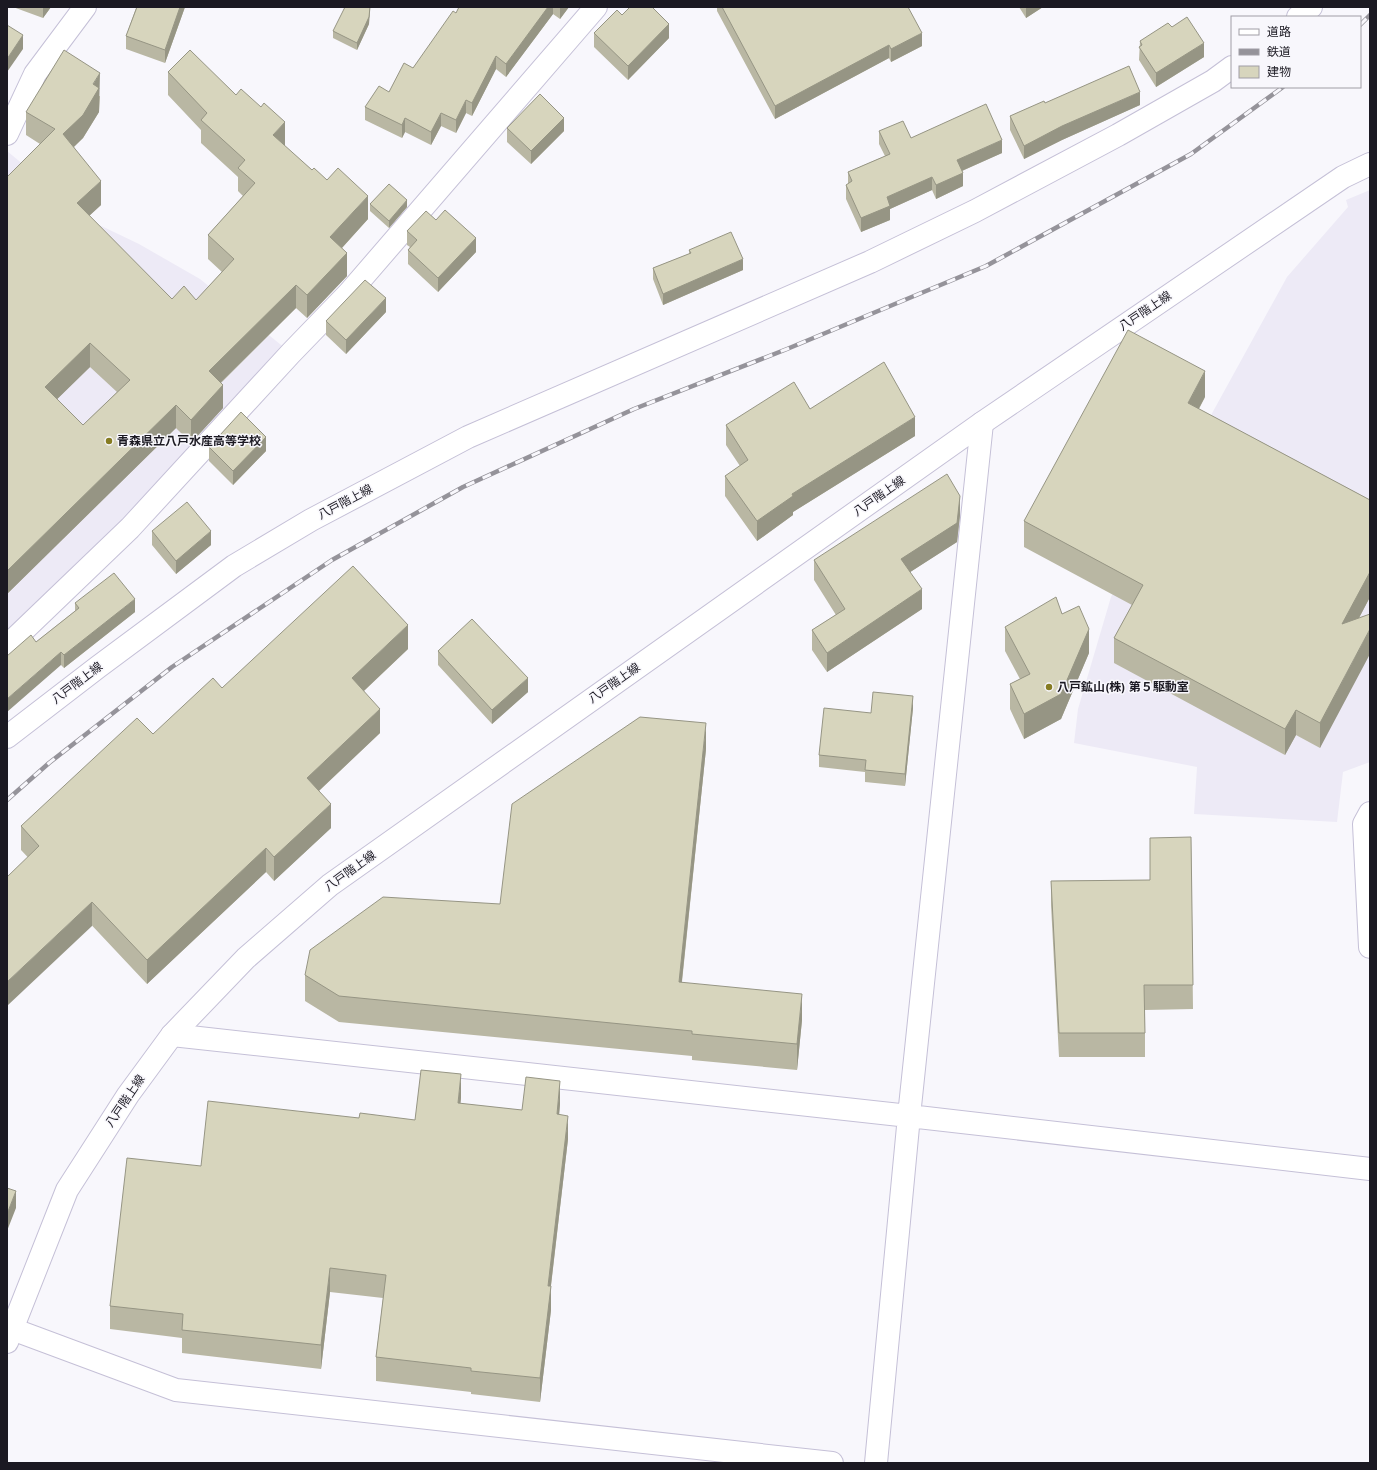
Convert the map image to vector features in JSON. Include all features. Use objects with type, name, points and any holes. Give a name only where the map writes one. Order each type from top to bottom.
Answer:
[{"type":"street","points":[[7,134],[35,74],[84,7]]},
{"type":"street","points":[[7,646],[130,528],[291,353],[349,293],[596,7]]},
{"type":"street","points":[[1299,16],[1311,7]]},
{"type":"street","name":"八戸階上線","points":[[7,737],[234,566],[311,520],[468,437],[870,262],[975,211],[1118,135],[1213,81],[1231,68]]},
{"type":"street","name":"八戸階上線","points":[[9,1336],[67,1190],[128,1095],[172,1035],[246,958],[330,885],[982,423],[1343,178],[1370,164]]},
{"type":"street","points":[[876,1463],[910,1116],[982,423]]},
{"type":"street","points":[[1370,813],[1364,824],[1370,947]]},
{"type":"street","points":[[172,1035],[910,1116],[1370,1169]]},
{"type":"street","points":[[9,1336],[176,1390],[832,1463]]},
{"type":"shaded area","name":"青森県立八戸水産高等学校","points":[[7,151],[93,222],[139,244],[200,279],[291,353],[7,646]]},
{"type":"shaded area","points":[[1370,190],[1370,762],[1343,772],[1337,822],[1194,814],[1197,767],[1074,743],[1078,709],[1111,597],[1287,277],[1348,207],[1346,200]]},
{"type":"building","points":[[137,7],[180,7],[165,50],[126,36]]},
{"type":"building","points":[[345,7],[370,7],[369,17],[357,43],[333,31]]},
{"type":"building","points":[[459,7],[548,7],[506,64],[496,56],[472,103],[466,100],[456,120],[441,113],[431,132],[405,118],[402,125],[365,107],[379,86],[389,92],[404,63],[413,68],[453,11],[456,13]]},
{"type":"building","points":[[630,7],[652,7],[669,24],[628,66],[594,33],[617,10],[622,15]]},
{"type":"building","points":[[722,7],[908,7],[922,33],[891,49],[889,45],[775,106]]},
{"type":"building","points":[[1187,17],[1204,43],[1156,73],[1139,47],[1142,45],[1140,41],[1168,23],[1172,27]]},
{"type":"building","points":[[7,25],[23,35],[7,59]]},
{"type":"building","name":"青森県立八戸水産高等学校","points":[[64,50],[100,73],[93,84],[99,88],[83,115],[63,134],[101,181],[77,203],[172,299],[184,286],[196,300],[234,259],[208,235],[255,183],[238,168],[245,160],[201,120],[207,113],[168,72],[190,50],[236,95],[241,89],[261,107],[264,103],[285,122],[273,135],[312,170],[314,168],[327,180],[338,168],[368,196],[330,237],[347,253],[307,295],[296,285],[209,371],[223,385],[191,420],[176,405],[7,571],[7,177],[55,129],[26,112]],"holes":[[[90,343],[130,380],[83,425],[45,387]]]},
{"type":"building","points":[[1129,66],[1140,92],[1062,126],[1024,146],[1010,116],[1044,101],[1045,103]]},
{"type":"building","points":[[540,94],[564,118],[531,151],[507,128]]},
{"type":"building","points":[[986,104],[1002,140],[957,160],[963,173],[936,185],[932,177],[887,197],[890,206],[861,218],[846,185],[852,181],[848,172],[890,154],[879,131],[903,121],[911,138]]},
{"type":"building","points":[[389,184],[407,200],[389,221],[370,204]]},
{"type":"building","points":[[445,210],[476,238],[438,278],[408,250],[417,240],[407,231],[426,211],[436,220]]},
{"type":"building","points":[[731,232],[743,259],[663,294],[653,268],[691,253],[689,250]]},
{"type":"building","points":[[365,280],[386,298],[346,340],[326,321]]},
{"type":"building","points":[[1128,330],[1205,371],[1188,403],[1370,500],[1370,572],[1342,624],[1370,614],[1370,629],[1320,723],[1296,710],[1285,729],[1114,638],[1143,585],[1024,521]]},
{"type":"building","points":[[884,362],[915,417],[792,494],[793,496],[757,521],[725,476],[748,460],[726,425],[794,382],[810,409]]},
{"type":"building","points":[[241,412],[266,437],[233,471],[209,447]]},
{"type":"building","points":[[947,474],[960,496],[957,523],[901,559],[922,589],[827,653],[812,630],[845,609],[814,560]]},
{"type":"building","points":[[187,502],[211,531],[176,561],[152,531]]},
{"type":"building","points":[[353,566],[408,625],[352,678],[380,709],[307,778],[331,804],[274,857],[266,848],[147,960],[92,902],[7,982],[7,877],[39,846],[21,826],[137,718],[153,734],[213,678],[222,688]]},
{"type":"building","points":[[114,573],[135,599],[64,655],[61,652],[7,699],[7,656],[31,635],[36,642],[79,608],[75,603]]},
{"type":"building","name":"八戸鉱山(株) 第５駆動室","points":[[1056,597],[1062,614],[1079,606],[1089,629],[1061,694],[1024,714],[1010,684],[1030,674],[1005,627]]},
{"type":"building","points":[[472,619],[528,678],[492,710],[438,651]]},
{"type":"building","points":[[873,692],[913,696],[905,774],[865,770],[866,760],[819,755],[824,708],[871,713]]},
{"type":"building","points":[[640,717],[706,723],[679,982],[802,994],[797,1044],[692,1034],[692,1031],[339,996],[305,975],[310,950],[383,897],[500,904],[512,804]]},
{"type":"building","points":[[1191,837],[1193,985],[1144,985],[1145,1033],[1059,1033],[1051,881],[1150,880],[1150,838]]},
{"type":"building","points":[[421,1070],[461,1074],[458,1103],[522,1110],[526,1077],[560,1081],[557,1114],[568,1116],[548,1286],[551,1286],[540,1378],[471,1371],[471,1368],[376,1357],[386,1275],[330,1268],[321,1345],[182,1330],[183,1314],[110,1306],[127,1158],[201,1166],[208,1101],[359,1118],[360,1113],[415,1120]]},
{"type":"building","points":[[7,1188],[16,1191],[7,1214]]},
{"type":"railway","points":[[1361,24],[1370,15]]},
{"type":"railway","points":[[7,800],[49,763],[172,667],[332,560],[463,487],[634,409],[787,349],[986,266],[1191,154],[1282,88]]},
{"type":"place","name":"青森県立八戸水産高等学校","points":[[109,441]]},
{"type":"place","name":"八戸鉱山(株) 第５駆動室","points":[[1049,687]]}]
